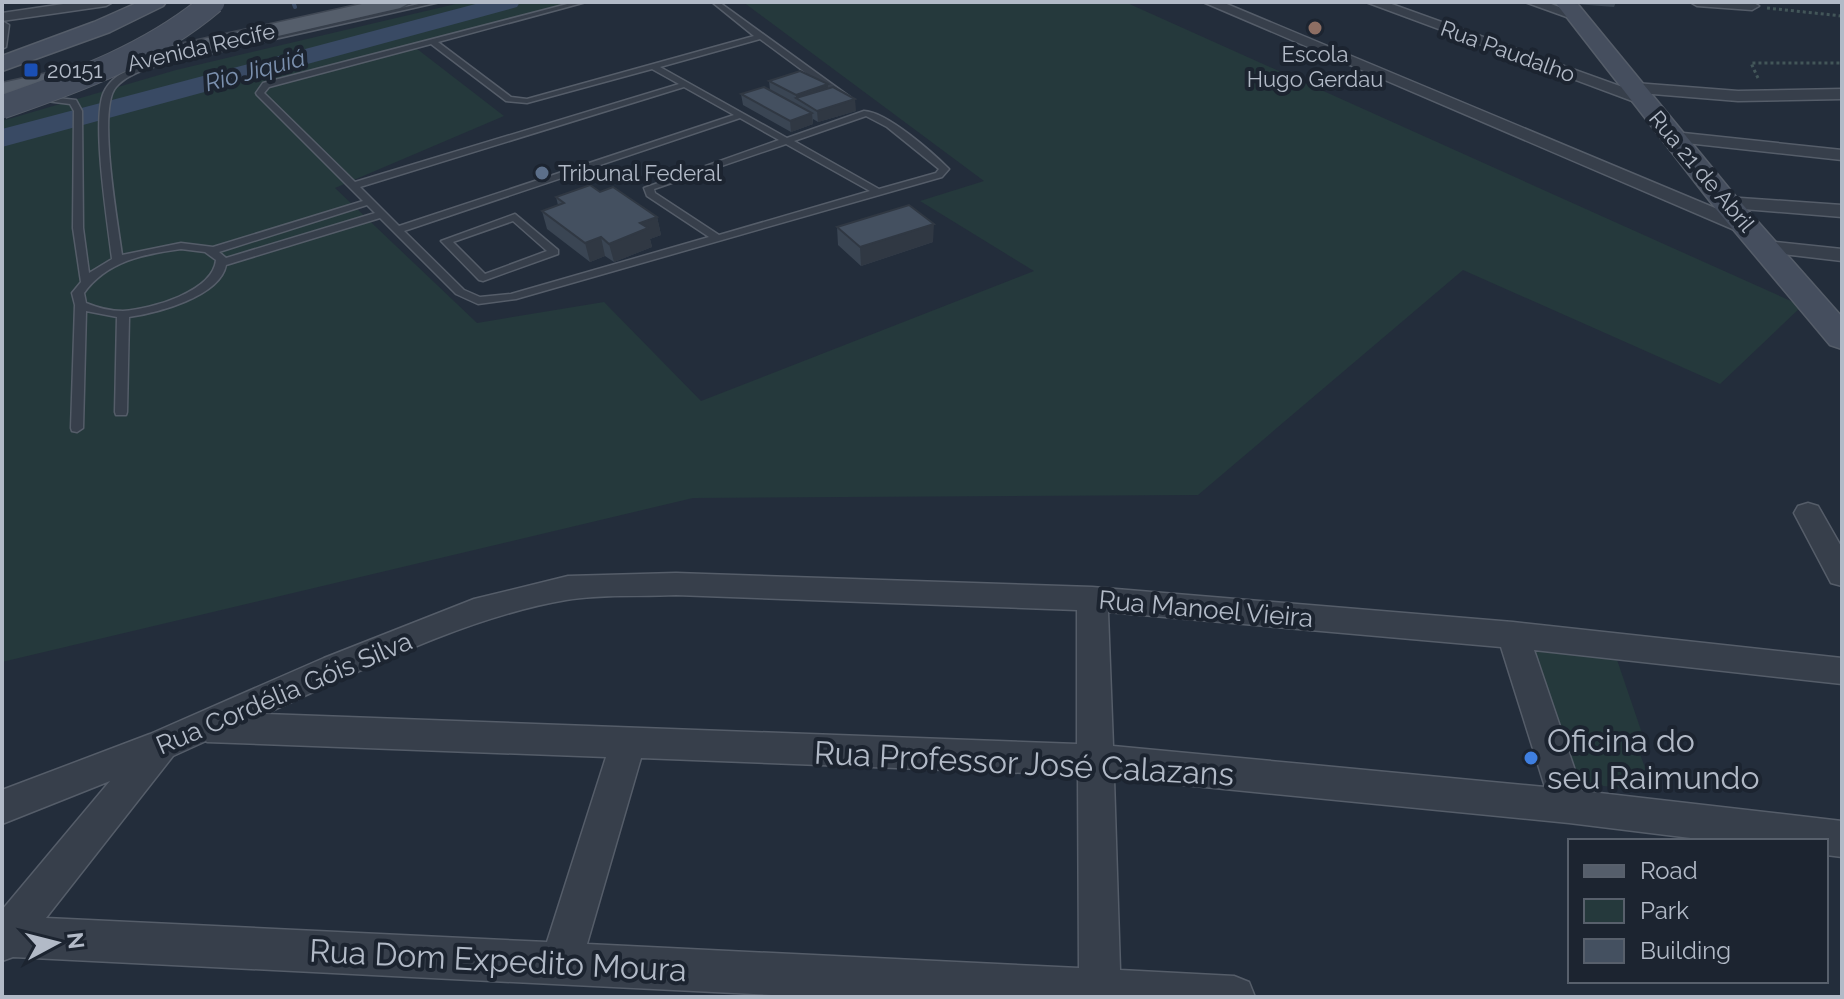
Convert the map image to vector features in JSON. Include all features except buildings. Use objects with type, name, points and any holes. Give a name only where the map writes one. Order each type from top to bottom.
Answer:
[{"type":"main road","name":"Avenida Recife","points":[[2,79],[358,2]]},
{"type":"main road","name":"Avenida Recife","points":[[2,91],[400,2]]},
{"type":"street","points":[[2,17],[106,2]]},
{"type":"street","points":[[2,64],[102,27],[156,2]]},
{"type":"street","points":[[2,107],[72,81],[149,46],[193,19],[213,2]]},
{"type":"street","points":[[1210,2],[1758,239],[1842,255]]},
{"type":"street","name":"Rua Paudalho","points":[[1373,2],[1639,94],[1842,94]]},
{"type":"street","points":[[1532,2],[1570,9]]},
{"type":"street","points":[[1697,2],[1752,6]]},
{"type":"street","name":"Rua 21 de Abril","points":[[1570,9],[1726,203],[1842,338]]},
{"type":"street","points":[[1674,137],[1842,155]]},
{"type":"street","points":[[1726,203],[1842,211]]},
{"type":"street","points":[[1808,513],[1842,575]]},
{"type":"street","name":"Rua Manoel Vieira","points":[[568,588],[676,584],[1092,599],[1513,635],[1842,671]]},
{"type":"street","name":"Rua Cordélia Góis Silva","points":[[2,807],[162,745],[336,667],[485,608],[568,588]]},
{"type":"street","points":[[1092,599],[1100,993]]},
{"type":"street","points":[[1513,635],[1569,806]]},
{"type":"street","name":"Rua Professor José Calazans","points":[[202,726],[627,745],[1094,760],[1569,806],[1842,839]]},
{"type":"street","points":[[3,938],[162,745]]},
{"type":"street","points":[[561,964],[627,745]]},
{"type":"street","name":"Rua Dom Expedito Moura","points":[[3,938],[1100,993],[1234,997]]},
{"type":"lane","points":[[117,260],[103,124],[104,106],[109,90],[116,82],[146,66],[437,2]]},
{"type":"lane","points":[[583,2],[281,81],[260,91],[368,202],[471,299],[493,301],[939,175],[944,169],[890,125],[867,113],[715,2]]},
{"type":"lane","points":[[2,23],[5,25],[2,47]]},
{"type":"lane","points":[[432,41],[509,99],[518,102],[759,35]]},
{"type":"lane","points":[[651,65],[878,192]]},
{"type":"lane","points":[[352,186],[686,84]]},
{"type":"lane","points":[[2,98],[61,99],[73,102],[78,111],[78,228],[85,280]]},
{"type":"lane","points":[[717,238],[650,194],[649,188],[867,113]]},
{"type":"lane","points":[[397,230],[742,115]]},
{"type":"lane","points":[[78,155],[107,149]]},
{"type":"lane","points":[[77,428],[81,305],[78,293],[85,280],[117,260],[171,247],[197,247],[212,251],[368,202]]},
{"type":"lane","points":[[81,305],[95,312],[123,314],[147,310],[190,295],[214,278],[222,263],[381,214]]},
{"type":"lane","points":[[515,217],[554,250],[552,254],[481,277],[453,249],[446,241],[448,238],[515,217]]},
{"type":"lane","points":[[427,258],[453,249]]},
{"type":"lane","points":[[212,251],[222,263]]},
{"type":"lane","points":[[447,279],[473,270]]},
{"type":"lane","points":[[121,412],[123,314]]},
{"type":"path","points":[[1752,6],[1842,16]]},
{"type":"path","points":[[1768,96],[1751,63],[1842,63]]},
{"type":"green space","points":[[464,2],[574,2],[412,45],[504,116],[335,188],[477,323],[604,302],[701,401],[1034,271],[920,201],[984,181],[743,2],[1125,2],[1802,306],[1720,384],[1463,270],[1198,495],[693,498],[2,662],[2,121],[176,70]]},
{"type":"green space","points":[[1530,646],[1614,651],[1645,742],[1635,741],[1654,791],[1593,785],[1579,778],[1530,657]]},
{"type":"waterway","points":[[293,2],[295,7]]},
{"type":"waterway","name":"Rio Jiquiá","points":[[2,138],[509,2]]},
{"type":"place","name":"Escola Hugo Gerdau","points":[[1315,28]]},
{"type":"place","name":"20151","points":[[31,70]]},
{"type":"place","name":"Tribunal Federal","points":[[542,173]]},
{"type":"place","name":"Oficina do seu Raimundo","points":[[1531,758]]}]
